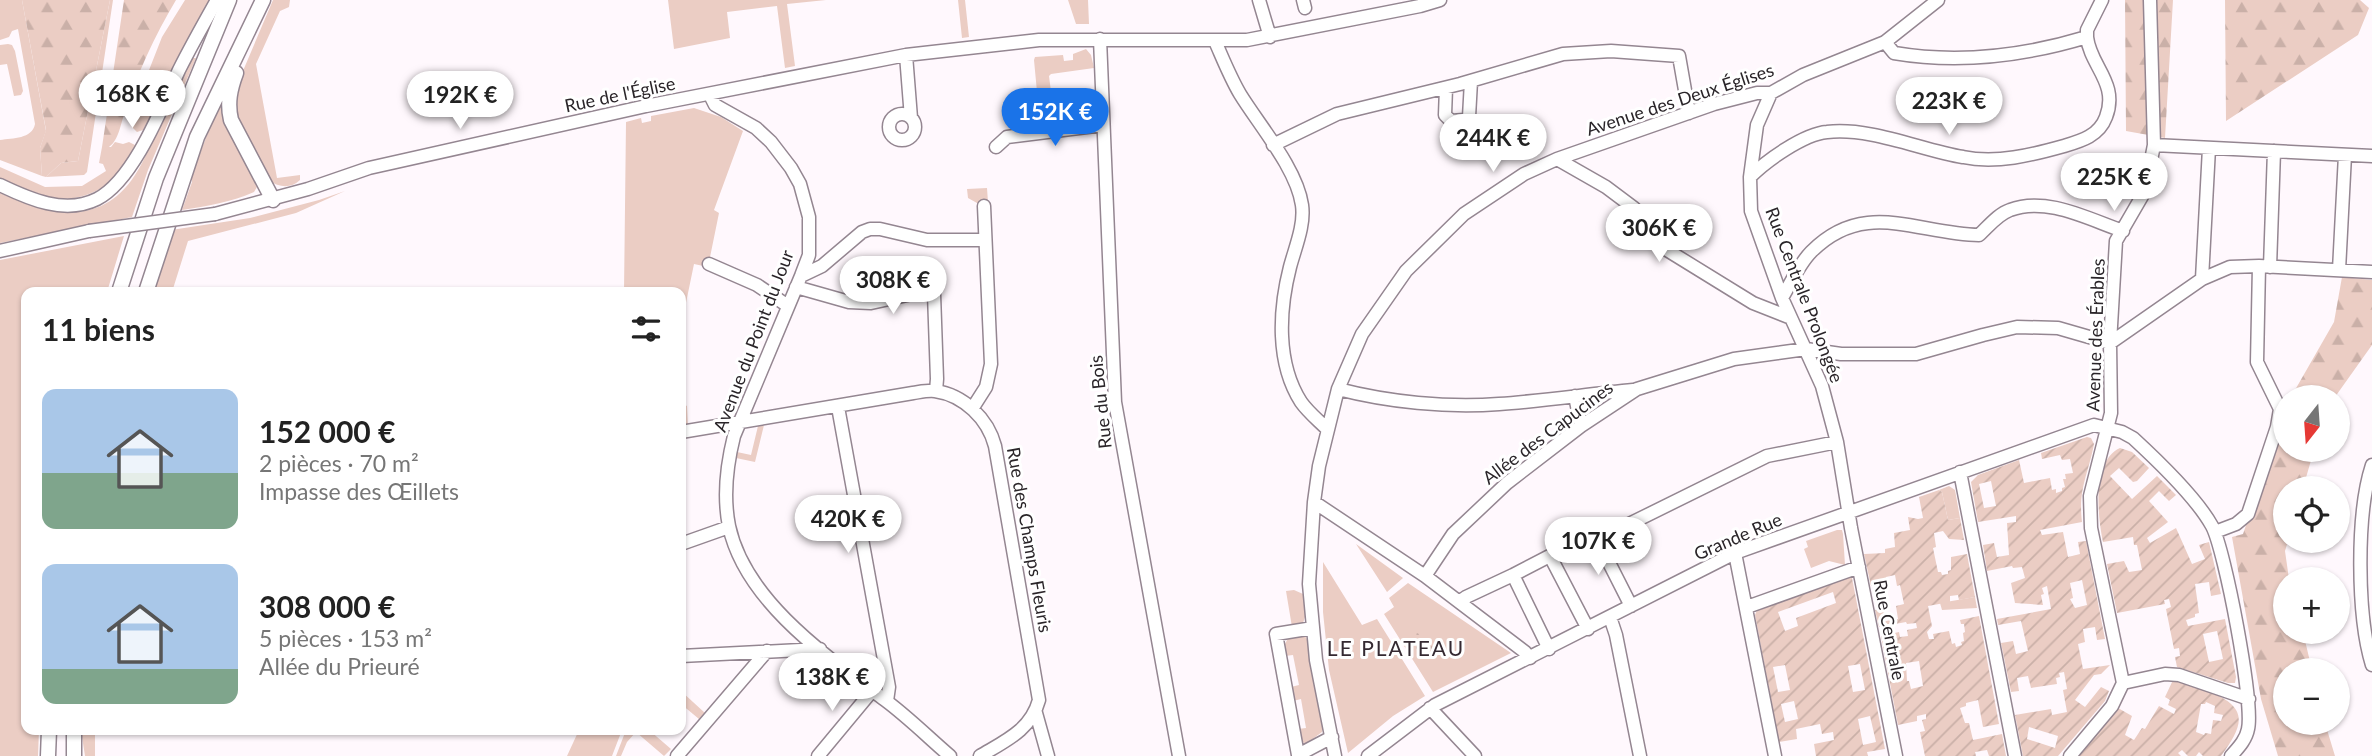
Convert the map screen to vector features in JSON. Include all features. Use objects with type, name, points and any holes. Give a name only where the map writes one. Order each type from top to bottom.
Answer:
[{"type":"main road","points":[[121,287],[156,177],[229,0]]},
{"type":"main road","points":[[264,0],[230,87],[229,110],[237,134],[273,200]]},
{"type":"main road","points":[[148,287],[197,137],[264,0]]},
{"type":"main road","points":[[48,756],[49,735]]},
{"type":"main road","points":[[74,735],[74,756]]},
{"type":"street","points":[[0,185],[27,198],[62,205],[97,199],[112,187],[128,169],[144,142],[192,45],[218,0]]},
{"type":"street","points":[[1259,0],[1270,37]]},
{"type":"street","name":"Rue de l'Église","points":[[0,251],[89,231],[215,214],[273,200],[369,167],[646,106],[906,55],[1039,40],[1215,41],[1270,37],[1440,0]]},
{"type":"street","name":"Avenue des Deux Églises","points":[[1335,756],[1318,671],[1310,584],[1318,466],[1338,389],[1362,334],[1406,271],[1464,214],[1524,174],[1557,159],[1689,113],[1757,93],[1771,93],[1803,75],[1885,42],[1938,0]]},
{"type":"street","points":[[1750,177],[1763,163],[1824,132],[1847,130],[1966,158],[2002,159],[2081,141],[2093,134],[2106,117],[2109,94],[2106,80],[2088,46],[2087,37],[2087,30],[2102,0]]},
{"type":"street","name":"Avenue des Érables","points":[[2123,683],[2090,515],[2093,480],[2111,413],[2110,343],[2116,241],[2146,191],[2154,145],[2151,0]]},
{"type":"street","points":[[1885,42],[1894,52],[1955,59],[2001,56],[2087,37]]},
{"type":"street","name":"Rue du Bois","points":[[1100,39],[1115,402],[1179,756]]},
{"type":"street","points":[[1215,41],[1239,92],[1294,177],[1302,205],[1283,306],[1284,354],[1301,402],[1327,429]]},
{"type":"street","points":[[1273,145],[1337,114],[1446,88],[1563,54],[1611,51],[1679,56],[1689,113]]},
{"type":"street","points":[[906,55],[911,118]]},
{"type":"street","points":[[1446,88],[1445,115],[1451,121],[1464,120],[1469,117],[1471,81]]},
{"type":"street","name":"Rue Centrale Prolongée","points":[[1771,93],[1757,125],[1750,177],[1751,211],[1782,298],[1822,386],[1837,442],[1848,512]]},
{"type":"street","name":"Avenue du Point du Jour","points":[[710,95],[715,105],[756,128],[771,142],[800,184],[809,217],[809,255],[739,423],[728,463],[729,527],[744,568],[763,596],[789,623],[887,701],[950,756]]},
{"type":"street","points":[[996,147],[1007,136],[1103,125]]},
{"type":"street","points":[[2154,145],[2372,156]]},
{"type":"street","points":[[2202,279],[2209,148]]},
{"type":"street","points":[[2215,532],[2236,524],[2248,514],[2280,409],[2257,362],[2274,151]]},
{"type":"street","points":[[2339,270],[2345,155]]},
{"type":"street","points":[[1557,159],[1606,187],[1634,208],[1667,250],[1752,303],[1791,318]]},
{"type":"street","points":[[1782,298],[1811,253],[1842,229],[1867,222],[1895,222],[1956,234],[1979,235],[2007,210],[2033,204],[2052,207],[2123,231]]},
{"type":"street","points":[[972,408],[986,387],[991,364],[984,206]]},
{"type":"street","points":[[799,281],[822,266],[862,232],[870,229],[927,240],[985,240]]},
{"type":"street","points":[[709,264],[757,285],[788,306]]},
{"type":"street","points":[[2110,343],[2202,279],[2230,267],[2265,266],[2372,272]]},
{"type":"street","points":[[686,431],[936,391],[934,294],[930,290],[871,303],[849,302],[799,281]]},
{"type":"street","name":"Allée des Capucines","points":[[1425,576],[1453,534],[1507,483],[1581,426],[1637,389],[1734,359],[1806,349],[1841,354],[1916,354],[1983,335],[2034,326],[2058,328],[2110,343]]},
{"type":"street","points":[[1338,389],[1371,397],[1417,403],[1497,405],[1637,389]]},
{"type":"street","name":"Rue des Champs Fleuris","points":[[936,391],[972,408],[992,434],[1040,700],[1036,713],[1048,756]]},
{"type":"street","points":[[1575,396],[1581,426]]},
{"type":"street","points":[[838,407],[888,687],[887,701]]},
{"type":"street","name":"Grande Rue","points":[[1368,756],[1430,708],[1735,553],[2080,429],[2094,425],[2109,428]]},
{"type":"street","points":[[2109,428],[2133,438],[2147,451],[2201,510],[2215,532],[2223,559],[2249,699],[2248,729],[2232,756]]},
{"type":"street","points":[[1459,602],[1594,533],[1615,531],[1767,456],[1837,442]]},
{"type":"street","points":[[2372,465],[2362,516],[2361,564],[2364,623],[2372,665]]},
{"type":"street","points":[[1960,472],[2015,756]]},
{"type":"street","points":[[1314,502],[1425,576],[1525,652],[1530,659]]},
{"type":"street","name":"Rue Centrale","points":[[1848,512],[1896,756]]},
{"type":"street","points":[[686,542],[729,527]]},
{"type":"street","points":[[1594,533],[1631,606]]},
{"type":"street","points":[[1735,553],[1775,756]]},
{"type":"street","points":[[1550,556],[1588,628]]},
{"type":"street","points":[[1746,607],[1859,567]]},
{"type":"street","points":[[1513,575],[1549,649]]},
{"type":"street","points":[[1610,617],[1640,756]]},
{"type":"street","points":[[1313,628],[1276,634],[1297,755],[1332,737]]},
{"type":"street","points":[[686,656],[820,649]]},
{"type":"street","points":[[677,756],[767,651]]},
{"type":"street","points":[[2070,756],[2112,706],[2123,683],[2157,675],[2179,675],[2249,699]]},
{"type":"street","points":[[818,756],[872,691]]},
{"type":"street","points":[[1430,708],[1475,756]]},
{"type":"street","points":[[980,756],[1018,733],[1036,713]]},
{"type":"green space","points":[[0,0],[22,0],[46,131],[40,148],[42,176],[0,160],[0,140],[26,135],[35,124],[18,29],[12,31],[9,37],[0,40]]},
{"type":"green space","points":[[22,0],[110,0],[78,161],[61,163],[46,177],[42,176],[40,148],[46,130]]},
{"type":"green space","points":[[110,0],[113,0],[87,172],[84,175],[46,177],[61,163],[78,161]]},
{"type":"green space","points":[[124,0],[176,0],[153,41],[116,138],[107,148],[102,147]]},
{"type":"green space","points":[[185,0],[213,0],[143,130],[137,132],[131,126],[131,116],[162,37]]},
{"type":"green space","points":[[273,0],[290,0],[289,7],[280,11],[256,64],[277,178],[300,175],[300,180],[289,186],[269,181],[234,111],[237,85]]},
{"type":"green space","points":[[668,0],[826,0],[787,4],[795,66],[785,68],[777,6],[727,12],[730,38],[674,49]]},
{"type":"green space","points":[[958,0],[965,0],[969,37],[962,38]]},
{"type":"green space","points":[[1068,0],[1088,0],[1089,24],[1076,24]]},
{"type":"green space","points":[[2125,0],[2173,0],[2165,138],[2126,131]]},
{"type":"green space","points":[[2225,0],[2360,0],[2369,8],[2358,35],[2226,121]]},
{"type":"green space","points":[[0,45],[12,45],[15,51],[23,91],[21,95],[14,96],[7,64],[0,65]]},
{"type":"green space","points":[[1086,49],[1091,55],[1094,68],[1049,76],[1054,115],[1066,114],[1068,124],[1053,125],[1050,122],[1048,103],[1037,92],[1035,57],[1063,55],[1064,61],[1073,60],[1073,54]]},
{"type":"green space","points":[[192,58],[196,58],[148,170],[132,217],[0,243],[0,193],[37,207],[73,212],[90,210],[121,192],[142,162]]},
{"type":"green space","points":[[221,99],[225,100],[257,187],[254,192],[237,198],[182,210],[192,182],[192,174]]},
{"type":"green space","points":[[694,108],[721,117],[743,131],[714,210],[719,213],[708,267],[694,264],[686,303],[686,287],[624,287],[626,122],[641,118],[642,123],[651,121],[651,116]]},
{"type":"green space","points":[[115,142],[135,145],[130,158],[112,180],[88,194],[75,198],[46,197],[0,180],[0,167],[45,187],[82,186],[106,171],[103,164],[99,163],[102,147],[111,147]]},
{"type":"green space","points":[[987,188],[988,202],[977,203],[968,198],[967,189]]},
{"type":"green space","points":[[345,191],[296,213],[188,241],[174,287],[154,287],[171,230],[250,218]]},
{"type":"green space","points":[[124,236],[109,287],[21,287],[21,735],[39,735],[38,756],[0,756],[0,260]]},
{"type":"green space","points":[[2342,277],[2372,280],[2372,345],[2344,385],[2298,385],[2334,322]]},
{"type":"green space","points":[[686,406],[687,406],[686,427]]},
{"type":"green space","points":[[764,425],[755,462],[736,458],[737,452],[751,455],[758,426]]},
{"type":"green space","points":[[2087,437],[2091,438],[2094,444],[2082,491],[2082,522],[2040,530],[2042,535],[2063,532],[2068,557],[2080,554],[2078,542],[2086,541],[2105,639],[2097,640],[2095,627],[2083,629],[2085,642],[2078,644],[2083,669],[2110,665],[2101,674],[2094,675],[2075,700],[2085,707],[2101,687],[2109,691],[2105,701],[2058,756],[2023,756],[2015,715],[2051,709],[2052,715],[2067,712],[2063,690],[2067,689],[2064,672],[2059,673],[2060,677],[2056,678],[2057,684],[2031,688],[2028,676],[2017,678],[2019,691],[2011,692],[2001,643],[2013,641],[2016,654],[2028,651],[2021,621],[1998,625],[1997,619],[2051,609],[2047,586],[2042,588],[2043,605],[2015,603],[2011,583],[2025,578],[2022,567],[2012,566],[1987,571],[1983,545],[1994,543],[1997,557],[2009,555],[2007,523],[2016,522],[2016,516],[1978,522],[1971,482],[1978,475],[2019,460],[2024,483],[2050,478],[2052,490],[2056,489],[2056,493],[2062,491],[2065,487],[2065,474],[2073,473],[2070,459],[2062,460],[2060,455],[2042,459],[2041,453]],"holes":[[[1991,481],[1996,506],[1984,508],[1979,484]],[[2082,580],[2087,605],[2075,608],[2070,599],[2073,598],[2070,583]],[[2029,727],[2058,736],[2055,748],[2027,739]]]},
{"type":"green space","points":[[2273,447],[2273,462],[2311,462],[2306,476],[2273,476],[2273,553],[2285,553],[2287,567],[2273,567],[2273,644],[2306,644],[2309,658],[2273,658],[2273,735],[2329,735],[2335,756],[2278,756],[2261,699],[2232,537],[2243,534]]},
{"type":"green space","points":[[2120,448],[2132,452],[2149,468],[2133,482],[2119,468],[2110,476],[2132,499],[2157,476],[2176,495],[2169,501],[2159,491],[2149,501],[2168,522],[2147,538],[2150,543],[2176,528],[2192,564],[2205,559],[2199,545],[2209,542],[2221,594],[2211,596],[2209,582],[2195,584],[2199,613],[2186,620],[2188,626],[2225,619],[2235,683],[2177,667],[2175,657],[2180,656],[2179,648],[2174,649],[2166,609],[2171,607],[2169,599],[2164,600],[2165,604],[2117,613],[2107,564],[2124,561],[2129,572],[2142,570],[2133,537],[2103,542],[2099,519],[2099,491],[2104,465]],"holes":[[[2217,631],[2223,659],[2209,662],[2203,634]]]},
{"type":"green space","points":[[1949,486],[1955,490],[1960,518],[1948,520],[1942,492],[1939,490]]},
{"type":"green space","points":[[1939,490],[1942,492],[1948,520],[1960,518],[1964,540],[1949,539],[1943,531],[1934,533],[1936,547],[1933,548],[1938,572],[1942,575],[1951,570],[1951,557],[1967,554],[1975,597],[1959,600],[1958,595],[1950,596],[1950,602],[1928,606],[1932,626],[1927,632],[1929,639],[1934,639],[1933,634],[1949,631],[1952,644],[1955,643],[1956,647],[1962,645],[1965,632],[1964,624],[1961,624],[1960,620],[1979,616],[1999,724],[1983,727],[1978,700],[1966,703],[1966,706],[1960,708],[1965,723],[1969,723],[1973,740],[2002,734],[2006,756],[1989,756],[1987,750],[1975,752],[1976,756],[1925,756],[1920,732],[1925,731],[1922,720],[1926,719],[1926,714],[1917,716],[1917,721],[1898,725],[1881,636],[1899,632],[1900,637],[1908,636],[1907,630],[1917,628],[1916,623],[1906,622],[1879,627],[1875,610],[1883,608],[1886,621],[1898,619],[1896,606],[1904,604],[1895,575],[1886,577],[1887,582],[1871,586],[1864,554],[1885,553],[1885,549],[1895,547],[1894,533],[1910,530],[1908,517],[1923,518],[1919,497]],"holes":[[[1919,661],[1923,686],[1911,689],[1907,681],[1906,663]]]},
{"type":"green space","points":[[1842,530],[1843,534],[1845,565],[1829,561],[1811,568],[1804,549],[1808,547],[1806,541]]},
{"type":"green space","points":[[1356,544],[1403,578],[1387,592]]},
{"type":"green space","points":[[1323,562],[1362,625],[1377,619],[1425,696],[1393,716],[1348,753],[1329,670],[1323,612]]},
{"type":"green space","points":[[1846,577],[1852,578],[1885,749],[1867,752],[1868,756],[1816,756],[1814,744],[1834,740],[1833,732],[1822,734],[1820,724],[1796,729],[1797,739],[1779,742],[1755,615],[1757,610]],"holes":[[[1833,592],[1836,603],[1796,618],[1798,626],[1785,631],[1778,612]],[[1860,664],[1865,690],[1853,692],[1848,666]],[[1785,665],[1790,690],[1778,692],[1773,667]],[[1794,701],[1798,719],[1785,722],[1781,704]],[[1870,716],[1876,742],[1863,745],[1858,719]]]},
{"type":"green space","points":[[1408,583],[1511,653],[1433,692],[1384,614],[1394,607],[1389,598]]},
{"type":"green space","points":[[1294,590],[1303,594],[1306,614],[1303,623],[1292,627],[1286,591]]},
{"type":"green space","points":[[1975,597],[1977,608],[1942,610],[1940,603]]},
{"type":"green space","points":[[1417,633],[1437,644],[1429,659],[1409,648]]},
{"type":"green space","points":[[1305,636],[1324,726],[1322,732],[1306,744],[1299,740],[1298,729],[1306,728],[1301,699],[1293,701],[1291,687],[1299,685],[1293,655],[1285,656],[1284,646],[1288,638]]},
{"type":"green space","points":[[2173,680],[2210,692],[2232,705],[2237,711],[2238,727],[2221,756],[2203,756],[2199,752],[2196,756],[2188,756],[2182,750],[2178,753],[2181,756],[2078,756],[2118,708],[2132,716],[2125,735],[2134,740],[2142,728],[2145,729],[2159,706],[2174,714],[2176,709],[2168,705],[2170,700],[2165,697]],"holes":[[[2206,702],[2215,706],[2214,713],[2223,715],[2221,721],[2213,720],[2211,734],[2196,732],[2201,704]]]},
{"type":"green space","points":[[686,696],[705,713],[699,719],[686,708]]},
{"type":"green space","points":[[82,735],[95,735],[95,756],[85,756]]},
{"type":"green space","points":[[577,735],[620,735],[612,756],[567,756]]},
{"type":"green space","points":[[624,735],[633,735],[621,756],[616,756]]},
{"type":"green space","points":[[640,735],[655,735],[671,749],[664,756]]},
{"type":"district","name":"LE PLATEAU","points":[[1396,649]]}]
